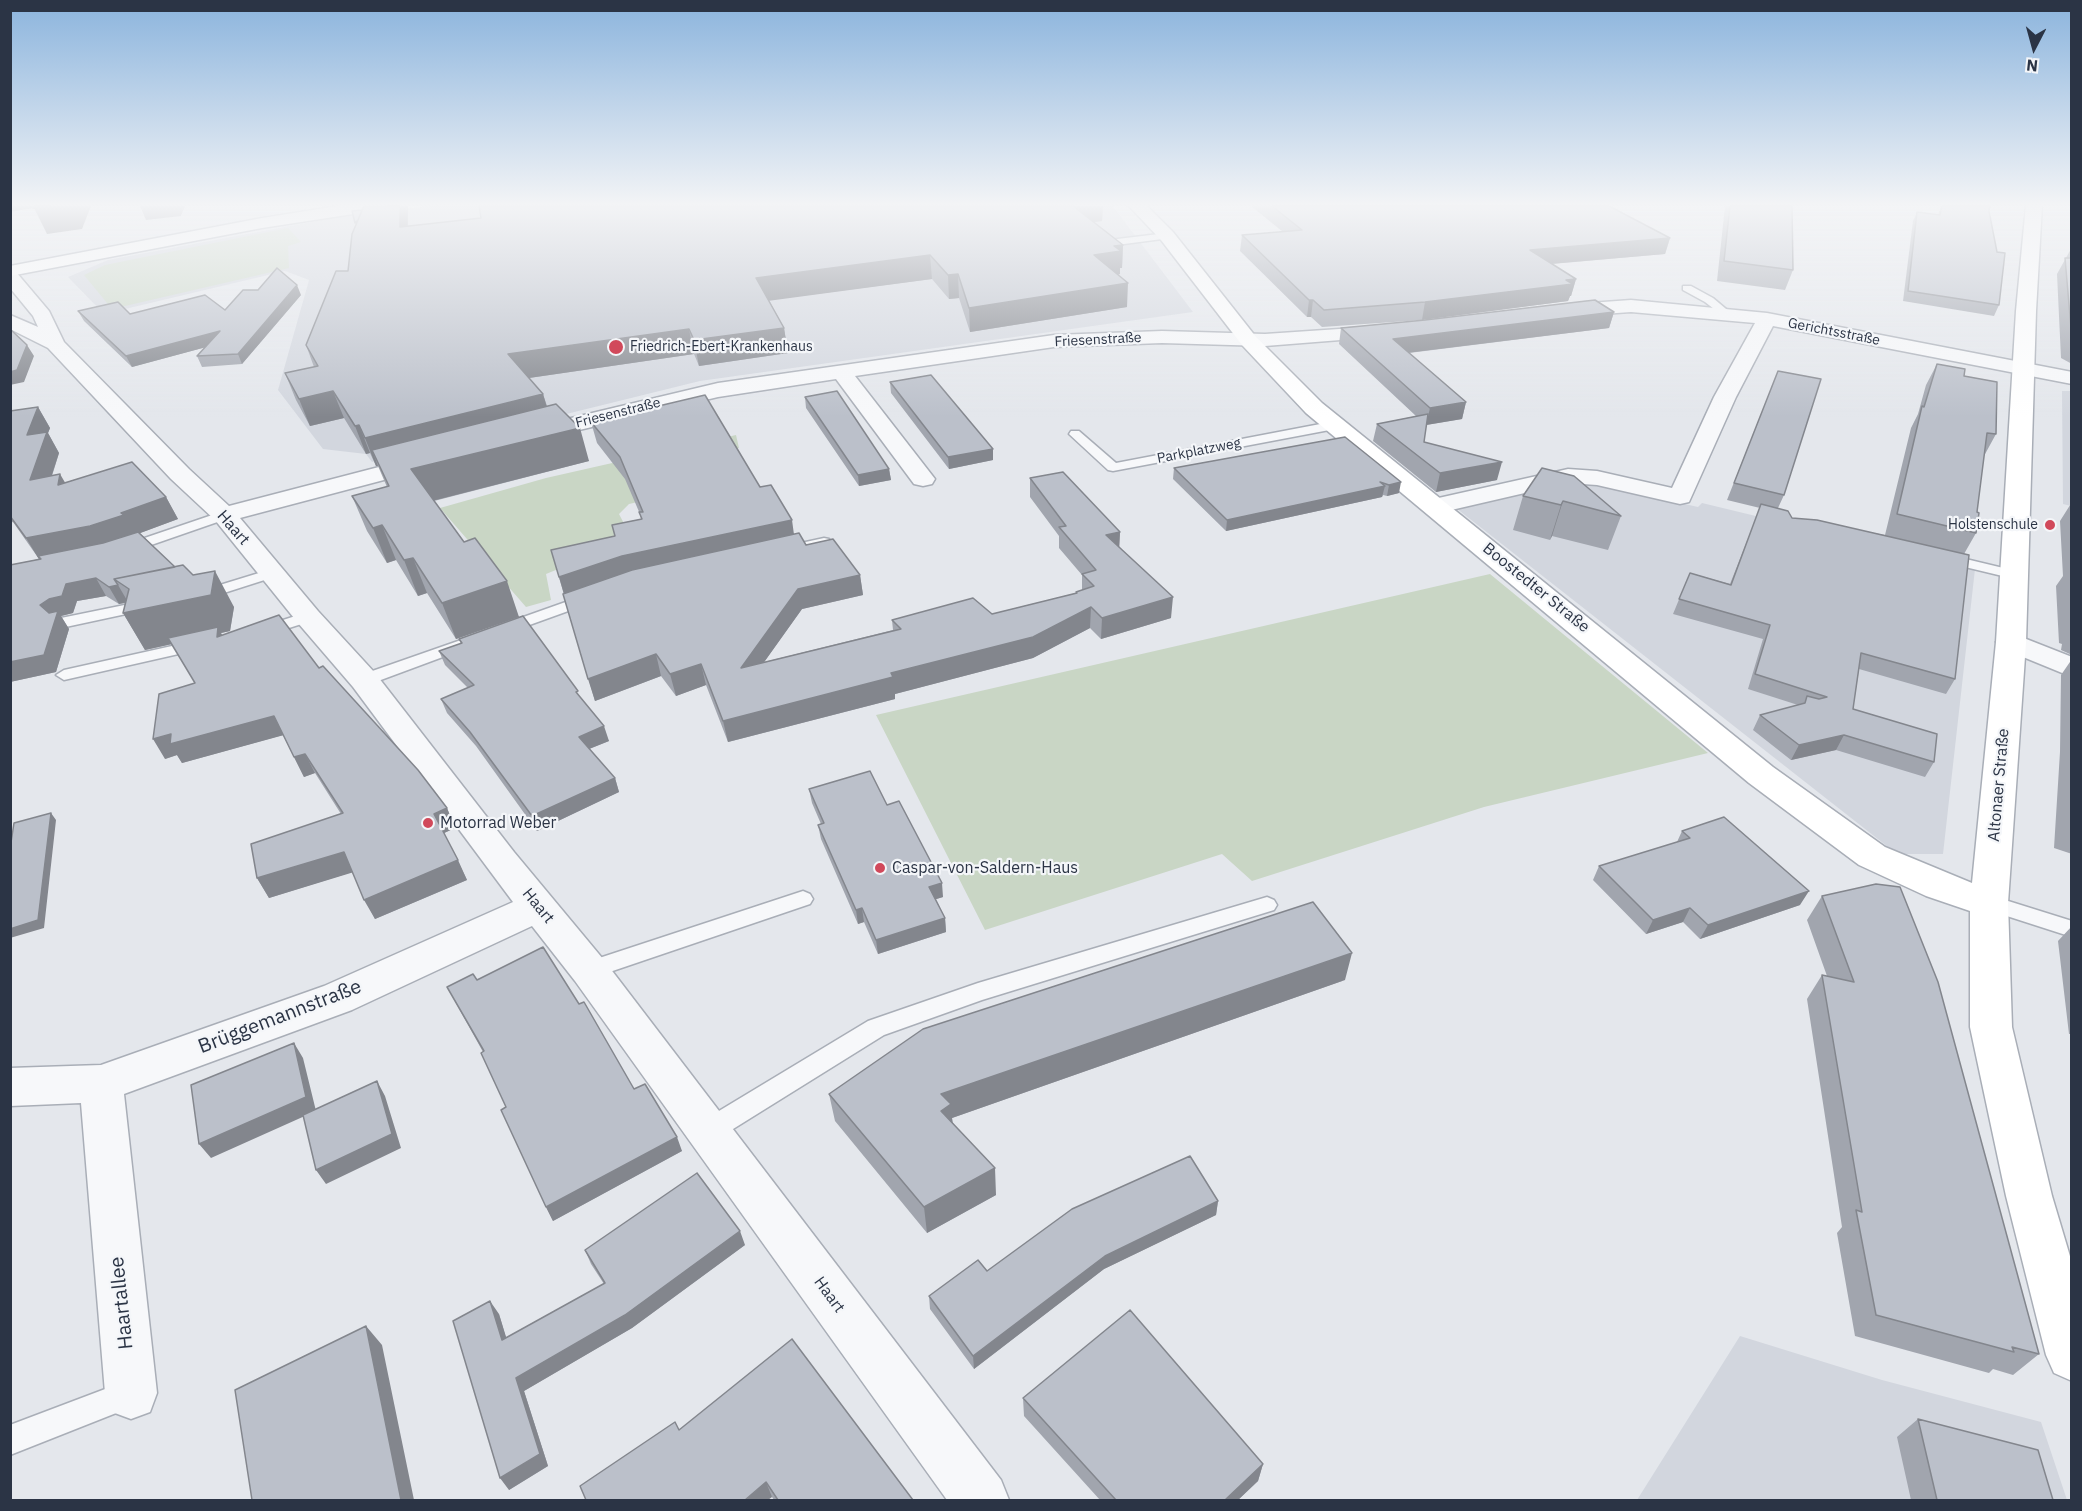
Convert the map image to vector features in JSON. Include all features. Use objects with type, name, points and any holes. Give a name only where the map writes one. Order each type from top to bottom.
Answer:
[{"type":"main road","name":"Boostedter Straße","points":[[1198,276],[1249,341],[1314,408],[1761,775],[1872,856],[1939,886],[1989,903]]},
{"type":"main road","name":"Altonaer Straße","points":[[2029,276],[2011,642],[1989,903],[1991,1027],[2029,1196],[2072,1354]]},
{"type":"street","name":"Haart","points":[[10,276],[42,315],[55,345]]},
{"type":"street","name":"Gerichtsstraße","points":[[1547,313],[1631,306],[1727,314],[1767,319],[2072,378]]},
{"type":"street","points":[[1434,506],[1568,476],[1597,478],[1680,497],[1725,397],[1767,319]]},
{"type":"street","name":"Haart","points":[[10,321],[55,345],[180,474],[224,515],[308,617],[364,680],[501,861],[589,970],[981,1500]]},
{"type":"street","points":[[1249,341],[1400,331]]},
{"type":"street","name":"Friesenstraße","points":[[515,439],[670,400],[1054,341],[1151,337],[1249,341]]},
{"type":"street","points":[[842,372],[923,479]]},
{"type":"street","points":[[224,515],[447,456]]},
{"type":"street","points":[[2011,642],[2072,668]]},
{"type":"street","name":"Brüggemannstraße","points":[[10,1087],[101,1084],[338,998],[539,906]]},
{"type":"street","name":"Haartallee","points":[[101,1084],[131,1393]]},
{"type":"lane","points":[[1687,288],[1709,300],[1727,314]]},
{"type":"lane","name":"Parkplatzweg","points":[[1075,434],[1113,467],[1336,425]]},
{"type":"lane","points":[[107,555],[224,515]]},
{"type":"lane","points":[[768,554],[824,542]]},
{"type":"lane","points":[[1934,555],[2015,575]]},
{"type":"lane","points":[[188,598],[212,593],[272,573]]},
{"type":"lane","points":[[364,680],[611,592]]},
{"type":"lane","points":[[61,623],[165,602]]},
{"type":"lane","points":[[251,634],[308,617]]},
{"type":"lane","points":[[64,675],[216,642]]},
{"type":"lane","points":[[589,970],[803,899]]},
{"type":"lane","points":[[1989,903],[2072,929]]},
{"type":"lane","points":[[708,1131],[876,1028],[978,992],[1267,905]]},
{"type":"lane","name":"Haartallee","points":[[10,1440],[131,1393]]},
{"type":"shaded area","name":"Friedrich-Ebert-Krankenhaus","points":[[71,276],[266,276],[104,314],[68,277]]},
{"type":"shaded area","name":"Friedrich-Ebert-Krankenhaus","points":[[297,276],[1165,276],[1193,312],[700,381],[372,462],[366,454],[323,449],[278,390],[309,280]]},
{"type":"shaded area","points":[[2062,391],[2071,391],[2071,506],[2063,504]]},
{"type":"shaded area","points":[[1570,483],[1595,484],[1698,507],[1702,503],[1975,569],[1943,854],[1897,854],[1456,508]]},
{"type":"shaded area","points":[[1740,1336],[1882,1380],[2041,1422],[2067,1500],[1637,1500]]},
{"type":"green space","points":[[84,276],[257,276],[112,309]]},
{"type":"green space","points":[[736,435],[739,448],[721,453],[683,492],[629,504],[619,514],[632,539],[546,574],[551,600],[526,607],[440,508],[546,478]]},
{"type":"green space","points":[[1490,574],[1708,753],[1484,807],[1252,881],[1222,854],[985,930],[876,715]]},
{"type":"building","points":[[271,276],[286,276],[297,285],[238,354],[197,356],[220,331],[126,356],[78,311],[118,302],[130,314],[205,295],[225,310],[243,290],[258,290]]},
{"type":"building","points":[[334,276],[775,276],[756,278],[784,328],[694,340],[689,329],[508,354],[543,394],[365,438],[359,425],[355,426],[333,391],[299,399],[285,373],[318,366],[306,345]]},
{"type":"building","points":[[958,276],[1119,276],[1128,283],[969,308]]},
{"type":"building","points":[[1284,276],[1570,276],[1576,279],[1566,280],[1573,284],[1425,302],[1324,310],[1313,300],[1309,300]]},
{"type":"building","points":[[1910,276],[2002,276],[1999,305],[1908,291]]},
{"type":"building","points":[[2067,276],[2072,276],[2072,339]]},
{"type":"building","points":[[1595,300],[1614,312],[1393,339],[1466,402],[1430,408],[1341,328],[1425,320]]},
{"type":"building","points":[[10,329],[27,345],[17,370],[10,372]]},
{"type":"building","points":[[1937,364],[1965,369],[1964,376],[1997,382],[1996,434],[1987,433],[1976,533],[1897,514],[1922,406],[1924,407]]},
{"type":"building","points":[[1778,371],[1821,379],[1784,495],[1734,483]]},
{"type":"building","points":[[931,375],[993,449],[948,457],[890,382]]},
{"type":"building","points":[[837,391],[889,469],[858,475],[805,397]]},
{"type":"building","points":[[705,395],[760,487],[771,485],[792,520],[622,556],[559,577],[551,550],[615,536],[612,525],[642,519],[639,512],[643,512],[620,457],[591,422]]},
{"type":"building","points":[[556,404],[580,428],[411,469],[464,542],[475,538],[507,581],[442,603],[413,558],[404,560],[382,525],[373,528],[352,496],[389,486],[372,450]]},
{"type":"building","points":[[38,407],[27,435],[47,432],[30,480],[60,474],[58,485],[132,462],[166,497],[121,513],[124,515],[90,526],[26,538],[10,516],[10,411]]},
{"type":"building","points":[[1428,414],[1424,442],[1502,462],[1440,473],[1377,424]]},
{"type":"building","points":[[1345,437],[1401,482],[1389,485],[1380,482],[1385,486],[1227,520],[1174,468]]},
{"type":"building","points":[[1542,468],[1574,476],[1621,516],[1563,501],[1561,505],[1523,496]]},
{"type":"building","points":[[1063,472],[1120,532],[1106,535],[1173,597],[1102,618],[1091,607],[1033,637],[891,673],[893,677],[723,721],[701,664],[670,674],[656,654],[588,679],[563,594],[632,570],[799,533],[806,545],[833,539],[860,575],[798,589],[741,668],[901,629],[892,620],[973,598],[992,614],[1077,593],[1094,586],[1082,574],[1096,570],[1059,527],[1066,526],[1030,478]]},
{"type":"building","points":[[1761,504],[1788,511],[1792,518],[1817,520],[1969,555],[1955,679],[1861,653],[1853,709],[1937,734],[1934,762],[1844,735],[1799,745],[1760,715],[1805,703],[1807,696],[1819,699],[1827,697],[1755,674],[1770,625],[1679,599],[1690,573],[1731,585]]},
{"type":"building","points":[[138,532],[175,567],[114,579],[118,585],[109,587],[96,578],[66,584],[62,596],[49,599],[40,605],[49,613],[58,611],[44,655],[10,662],[10,565],[41,559],[38,556],[103,543]]},
{"type":"building","points":[[183,565],[193,575],[215,571],[211,595],[123,613],[129,589],[114,579]]},
{"type":"building","points":[[279,615],[319,668],[323,666],[418,770],[447,808],[434,814],[458,860],[364,900],[344,852],[257,878],[251,844],[343,813],[305,754],[294,757],[274,716],[170,744],[171,734],[153,739],[159,694],[195,683],[168,638],[218,627],[217,637]]},
{"type":"building","points":[[523,616],[578,691],[576,692],[604,726],[579,737],[615,778],[532,816],[470,732],[441,699],[474,685],[439,651],[462,643],[459,639]]},
{"type":"building","points":[[870,771],[887,805],[899,801],[942,883],[929,887],[945,918],[876,940],[862,908],[856,910],[818,825],[824,823],[809,789]]},
{"type":"building","points":[[51,813],[38,920],[10,929],[10,849],[14,823]]},
{"type":"building","points":[[1724,817],[1809,891],[1708,925],[1690,908],[1653,920],[1599,866],[1690,838],[1682,831]]},
{"type":"building","points":[[1876,884],[1900,887],[1938,982],[2039,1354],[2012,1347],[2014,1352],[1876,1315],[1856,1210],[1862,1212],[1822,975],[1854,982],[1822,896]]},
{"type":"building","points":[[1313,902],[1352,953],[941,1094],[951,1104],[941,1111],[995,1168],[924,1207],[829,1094],[923,1029]]},
{"type":"building","points":[[543,947],[579,1004],[584,1002],[634,1089],[645,1084],[677,1137],[546,1207],[501,1110],[506,1107],[481,1053],[484,1051],[447,987],[473,974],[477,980]]},
{"type":"building","points":[[294,1043],[306,1097],[199,1144],[191,1085]]},
{"type":"building","points":[[377,1081],[392,1134],[316,1170],[303,1115]]},
{"type":"building","points":[[1190,1156],[1218,1201],[1105,1256],[973,1356],[929,1296],[978,1260],[987,1271],[1072,1209]]},
{"type":"building","points":[[697,1173],[740,1231],[625,1315],[516,1378],[540,1454],[500,1478],[453,1321],[490,1301],[502,1340],[605,1283],[585,1250]]},
{"type":"building","points":[[1130,1310],[1263,1464],[1225,1500],[1116,1500],[1023,1398]]},
{"type":"building","points":[[366,1326],[401,1500],[252,1500],[235,1390]]},
{"type":"building","points":[[792,1339],[913,1500],[778,1500],[766,1482],[745,1500],[586,1500],[580,1486],[675,1422],[679,1430]]},
{"type":"building","points":[[1918,1419],[2038,1450],[2053,1500],[1937,1500]]},
{"type":"place","name":"Friedrich-Ebert-Krankenhaus","points":[[616,347]]},
{"type":"place","name":"Holstenschule","points":[[2050,525]]},
{"type":"place","name":"Motorrad Weber","points":[[428,823]]},
{"type":"place","name":"Caspar-von-Saldern-Haus","points":[[880,868]]}]
